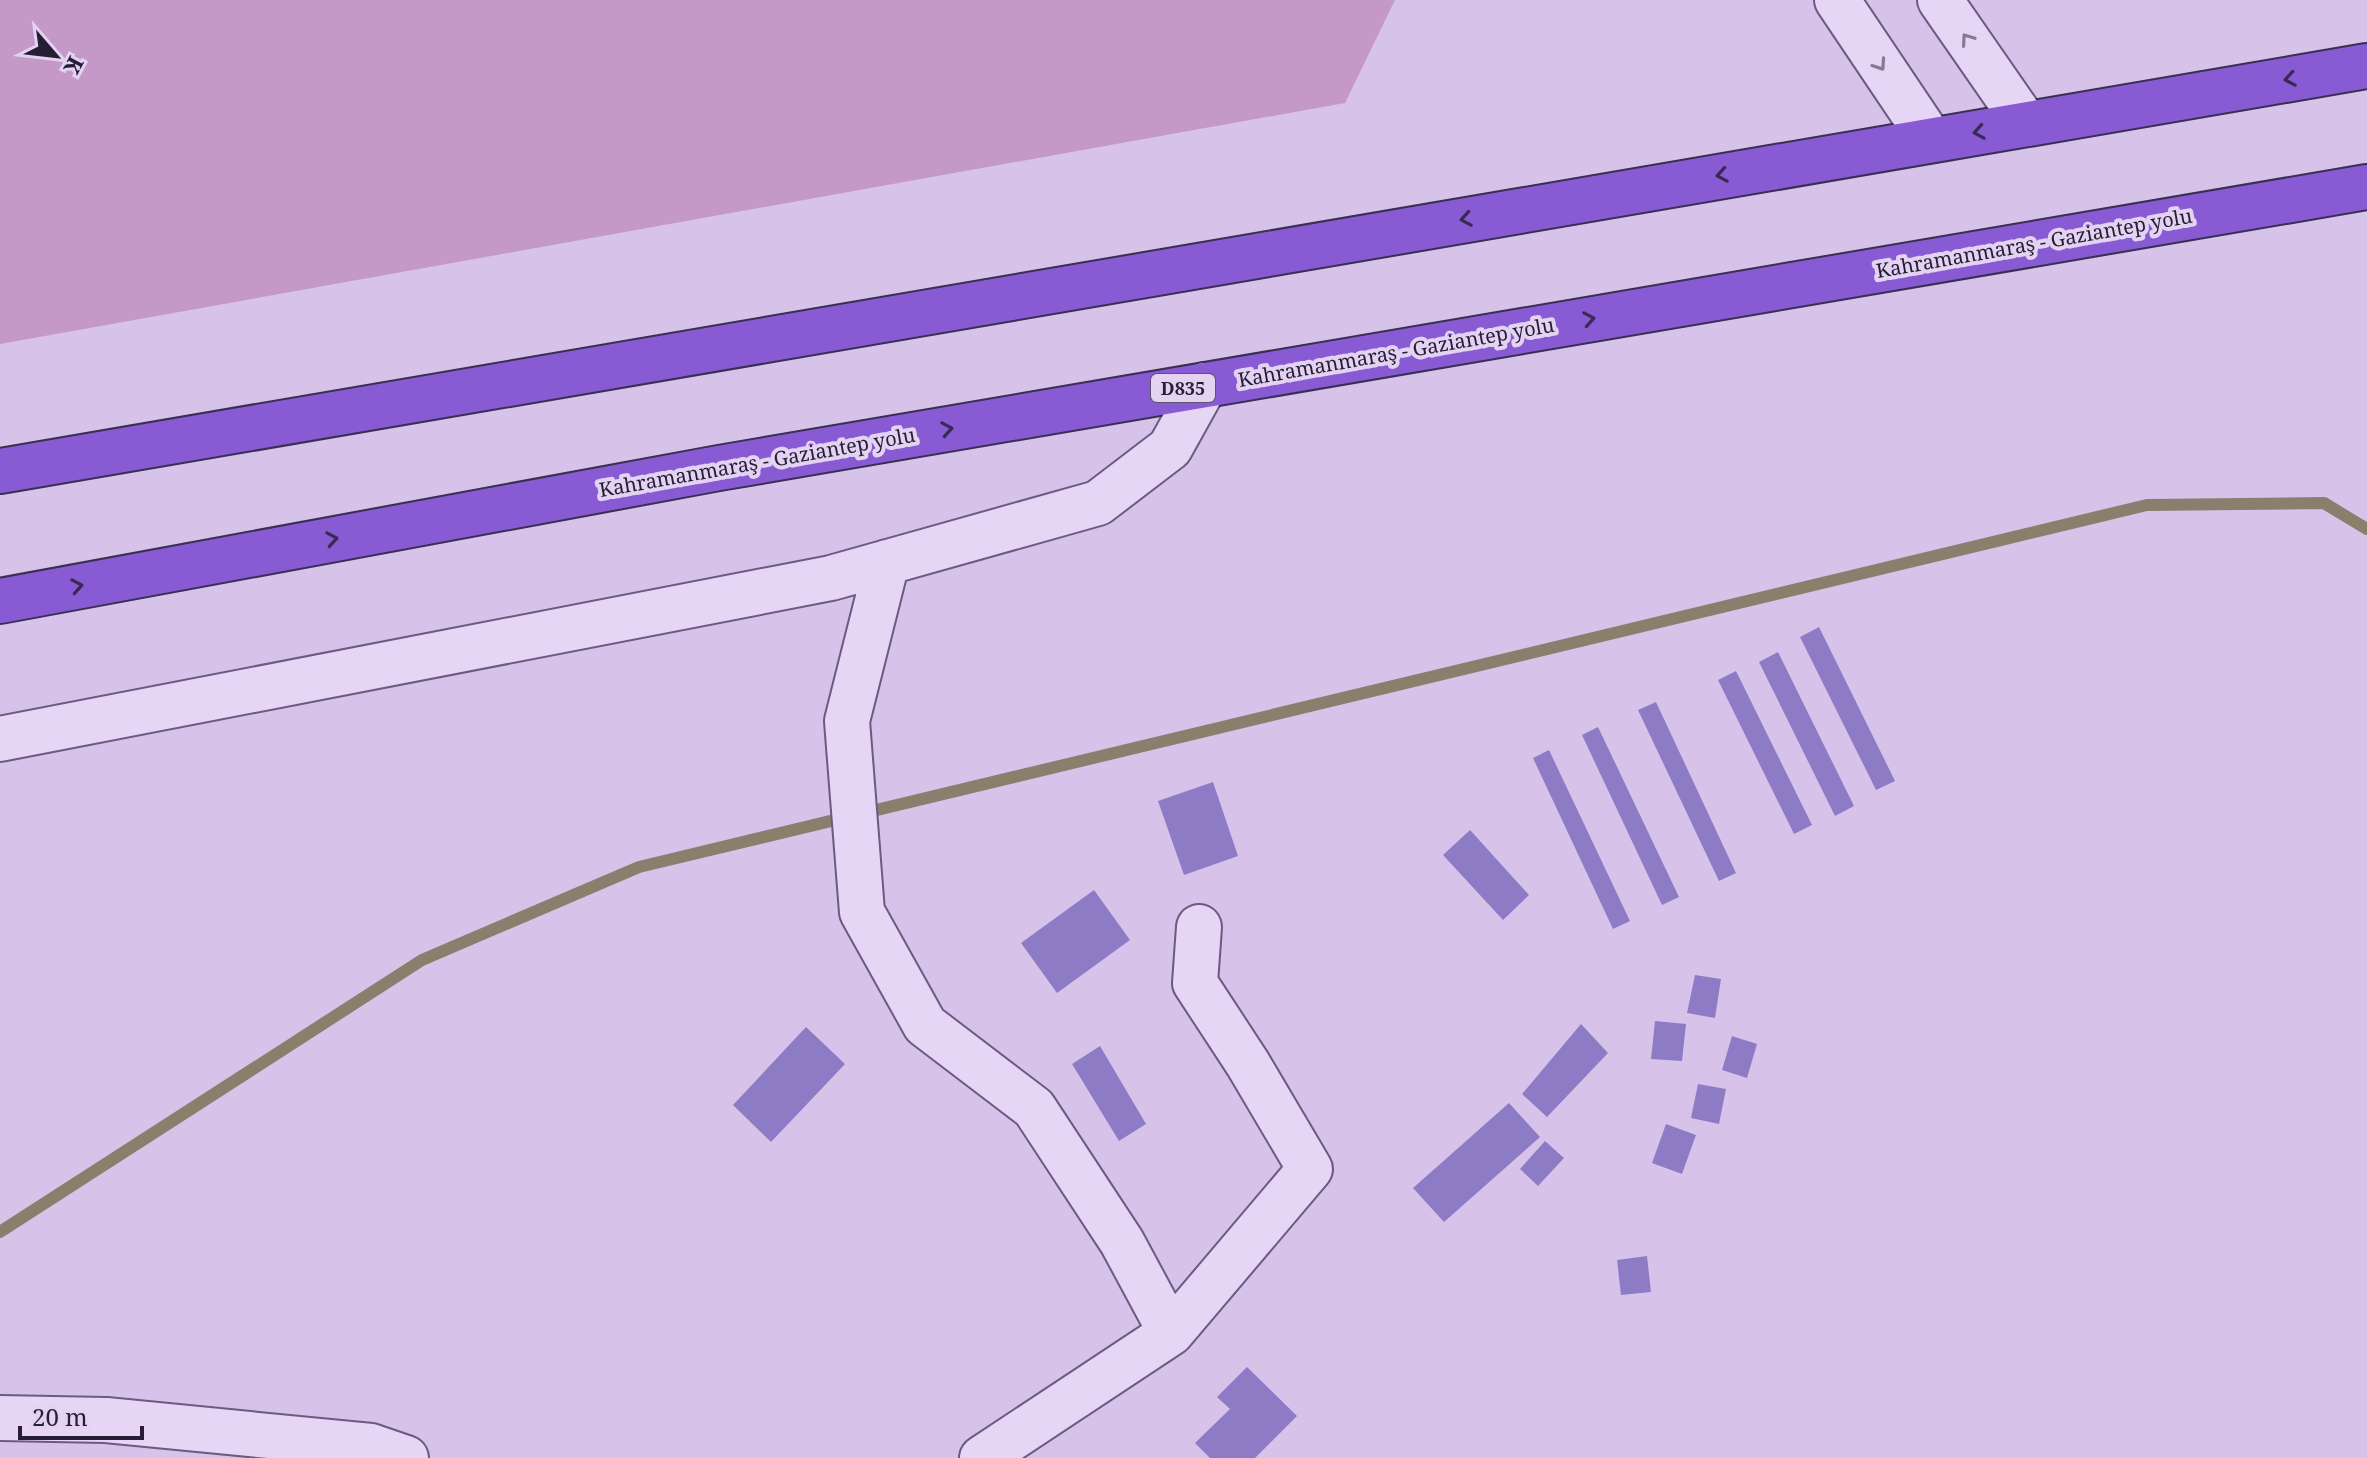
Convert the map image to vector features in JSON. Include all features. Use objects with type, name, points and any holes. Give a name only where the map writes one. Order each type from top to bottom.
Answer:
[{"type":"highway","points":[[0,471],[2367,66]]},
{"type":"highway","name":"Kahramanmaraş - Gaziantep yolu","points":[[0,601],[719,468],[2367,187]]},
{"type":"street","points":[[1837,0],[1931,140]]},
{"type":"street","points":[[1940,0],[2026,124]]},
{"type":"street","points":[[0,739],[831,578],[1098,503],[1170,448],[1205,385]]},
{"type":"street","points":[[887,562],[847,721],[862,912],[925,1025],[1034,1108],[1122,1242],[1171,1333]]},
{"type":"street","points":[[982,1458],[1171,1333],[1310,1169],[1248,1064],[1195,983],[1199,927]]},
{"type":"street","points":[[0,1418],[122,1421],[371,1446],[406,1458]]},
{"type":"shaded area","points":[[0,0],[1395,0],[1345,103],[0,344]]},
{"type":"building","points":[[1819,627],[1895,781],[1876,790],[1800,637]]},
{"type":"building","points":[[1778,652],[1854,806],[1835,816],[1759,662]]},
{"type":"building","points":[[1736,671],[1812,825],[1794,834],[1718,680]]},
{"type":"building","points":[[1656,702],[1736,873],[1719,881],[1638,710]]},
{"type":"building","points":[[1598,727],[1679,897],[1662,905],[1582,735]]},
{"type":"building","points":[[1549,750],[1630,921],[1613,929],[1533,758]]},
{"type":"building","points":[[1213,782],[1238,856],[1184,875],[1158,801]]},
{"type":"building","points":[[1470,830],[1529,895],[1503,920],[1443,855]]},
{"type":"building","points":[[1094,890],[1130,940],[1057,993],[1021,943]]},
{"type":"building","points":[[1695,975],[1721,979],[1715,1018],[1687,1013]]},
{"type":"building","points":[[1655,1021],[1686,1024],[1682,1061],[1651,1059]]},
{"type":"building","points":[[1581,1024],[1608,1053],[1547,1117],[1522,1094]]},
{"type":"building","points":[[806,1027],[845,1064],[771,1142],[733,1105]]},
{"type":"building","points":[[1732,1036],[1757,1044],[1747,1078],[1722,1070]]},
{"type":"building","points":[[1100,1046],[1146,1124],[1119,1141],[1072,1064]]},
{"type":"building","points":[[1698,1084],[1726,1089],[1719,1124],[1691,1118]]},
{"type":"building","points":[[1509,1103],[1540,1137],[1444,1222],[1413,1188]]},
{"type":"building","points":[[1666,1124],[1696,1135],[1682,1174],[1652,1163]]},
{"type":"building","points":[[1545,1141],[1564,1158],[1538,1186],[1520,1169]]},
{"type":"building","points":[[1647,1256],[1651,1292],[1621,1295],[1617,1260]]},
{"type":"building","points":[[1247,1367],[1297,1416],[1255,1458],[1210,1458],[1195,1443],[1230,1409],[1217,1397]]},
{"type":"waterway","points":[[0,1232],[422,960],[639,867],[2147,505],[2324,503],[2367,529]]}]
